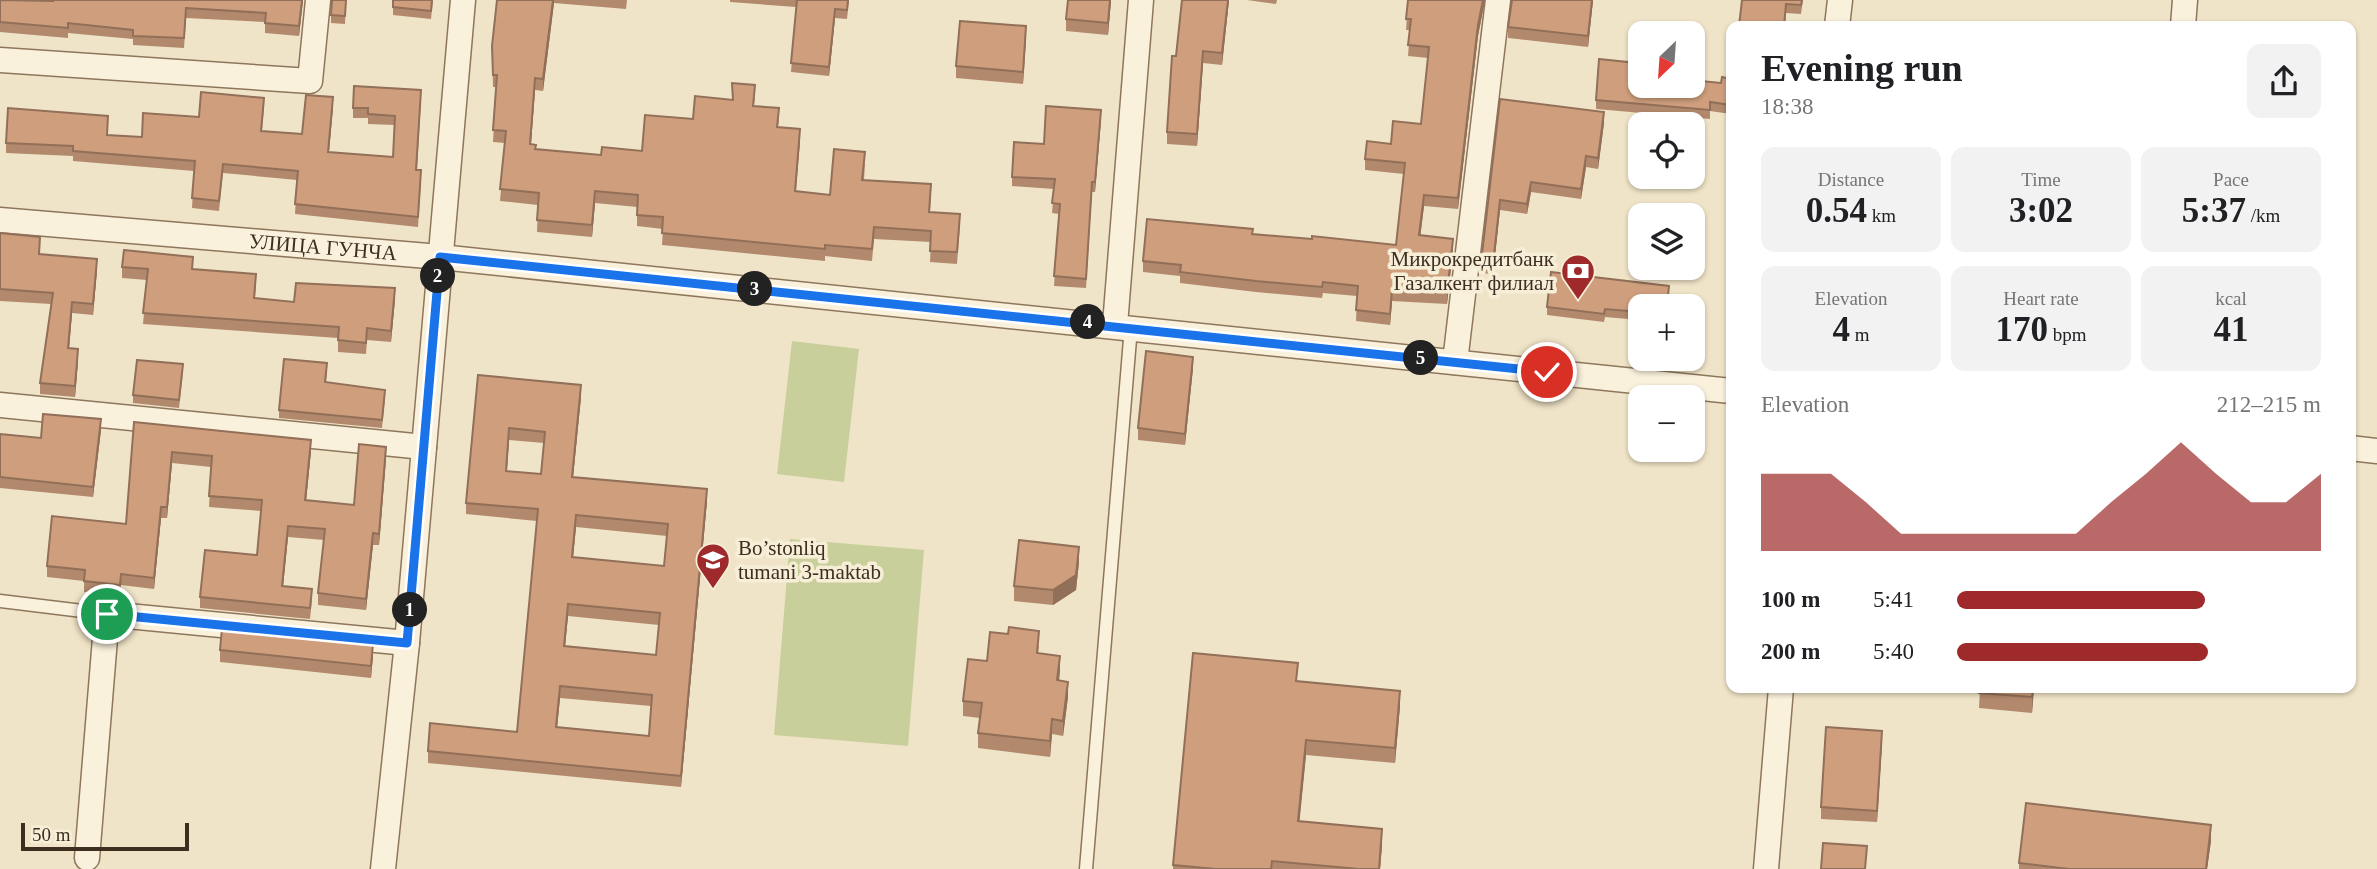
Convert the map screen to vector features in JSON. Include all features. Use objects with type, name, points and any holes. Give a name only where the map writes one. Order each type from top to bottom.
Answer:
[{"type":"street","points":[[0,60],[310,81],[318,0]]},
{"type":"street","points":[[383,869],[407,643],[464,0]]},
{"type":"street","points":[[1123,326],[1141,0]]},
{"type":"street","points":[[1455,362],[1498,0]]},
{"type":"street","points":[[1838,21],[1840,0]]},
{"type":"street","points":[[2184,21],[2186,0]]},
{"type":"street","name":"УЛИЦА ГУНЧА","points":[[0,220],[440,257],[1726,390]]},
{"type":"street","points":[[0,405],[424,447]]},
{"type":"street","points":[[2356,449],[2377,451]]},
{"type":"street","points":[[87,858],[107,614],[407,643]]},
{"type":"street","points":[[1766,869],[1781,693]]},
{"type":"lane","points":[[1087,869],[1123,326]]},
{"type":"lane","points":[[0,601],[107,614]]},
{"type":"green space","points":[[792,341],[859,349],[844,482],[777,474]]},
{"type":"green space","points":[[790,539],[924,550],[908,746],[774,735]]},
{"type":"building","points":[[0,0],[302,0],[299,26],[265,23],[266,13],[186,8],[184,38],[133,36],[133,30],[68,23],[68,28],[0,22]]},
{"type":"building","points":[[332,0],[346,0],[345,16],[331,15]]},
{"type":"building","points":[[393,0],[432,0],[431,11],[393,7]]},
{"type":"building","points":[[497,0],[553,0],[543,79],[535,78],[530,144],[536,145],[535,149],[601,155],[602,147],[642,151],[645,115],[693,119],[695,96],[733,100],[732,83],[755,85],[753,106],[779,108],[777,127],[800,129],[795,191],[830,195],[834,149],[865,152],[862,180],[931,184],[929,212],[960,214],[957,252],[930,251],[931,231],[874,227],[872,249],[825,245],[825,249],[662,233],[663,217],[637,215],[638,195],[595,191],[592,225],[537,220],[539,193],[500,189],[506,131],[493,130],[497,75],[493,75],[492,46]]},
{"type":"building","points":[[797,0],[848,0],[847,10],[835,9],[829,67],[791,63]]},
{"type":"building","points":[[1068,0],[1110,0],[1108,23],[1066,19]]},
{"type":"building","points":[[1182,0],[1228,0],[1222,53],[1203,51],[1197,134],[1167,132],[1172,56],[1176,56]]},
{"type":"building","points":[[1408,0],[1483,0],[1458,198],[1424,195],[1419,235],[1453,239],[1447,293],[1392,290],[1390,314],[1356,310],[1358,286],[1323,282],[1322,287],[1256,281],[1180,272],[1181,265],[1143,261],[1147,219],[1253,229],[1252,234],[1312,239],[1312,236],[1396,245],[1405,163],[1365,159],[1367,141],[1391,144],[1393,121],[1421,124],[1429,47],[1408,45],[1411,19],[1406,19]]},
{"type":"building","points":[[1512,0],[1592,0],[1588,36],[1508,27]]},
{"type":"building","points":[[1742,0],[1802,0],[1801,5],[1786,4],[1784,21],[1740,21]]},
{"type":"building","points":[[960,21],[1026,26],[1023,72],[956,66]]},
{"type":"building","points":[[1599,59],[1628,62],[1628,98],[1705,98],[1705,81],[1721,83],[1722,77],[1726,78],[1726,104],[1710,102],[1710,110],[1596,100]]},
{"type":"building","points":[[354,86],[421,90],[416,170],[421,170],[418,217],[295,204],[298,171],[223,164],[219,201],[192,198],[195,161],[73,151],[73,146],[6,143],[8,108],[108,116],[107,135],[142,137],[143,113],[199,117],[201,92],[264,98],[261,131],[302,134],[306,95],[333,97],[328,152],[393,157],[395,116],[368,114],[368,108],[353,108]]},
{"type":"building","points":[[1500,99],[1604,112],[1598,158],[1586,156],[1581,189],[1531,182],[1527,204],[1500,200],[1493,264],[1481,263]]},
{"type":"building","points":[[1046,106],[1101,110],[1095,182],[1092,182],[1086,279],[1054,276],[1060,204],[1052,203],[1055,179],[1012,177],[1014,142],[1044,144]]},
{"type":"building","points":[[0,233],[40,237],[39,254],[97,259],[93,304],[72,302],[68,348],[78,349],[75,386],[40,383],[53,293],[0,289]]},
{"type":"building","points":[[124,250],[193,257],[192,269],[256,274],[254,298],[294,302],[296,283],[395,288],[391,331],[367,328],[366,343],[338,340],[339,327],[143,313],[148,269],[122,267]]},
{"type":"building","points":[[1551,272],[1669,286],[1668,294],[1628,294],[1628,311],[1605,309],[1604,314],[1547,307]]},
{"type":"building","points":[[1146,351],[1193,357],[1185,434],[1138,428]]},
{"type":"building","points":[[284,359],[327,363],[325,382],[385,390],[382,420],[279,410]]},
{"type":"building","points":[[137,360],[183,364],[179,400],[133,395]]},
{"type":"building","points":[[478,375],[581,385],[572,477],[707,489],[681,776],[428,751],[430,723],[517,732],[538,509],[466,503]],"holes":[[[509,428],[545,432],[541,474],[506,471]],[[576,515],[668,524],[664,566],[572,557]],[[568,604],[660,613],[656,655],[564,646]],[[560,686],[652,695],[649,736],[556,727]]]},
{"type":"building","points":[[43,414],[101,419],[93,487],[0,477],[0,434],[41,438]]},
{"type":"building","points":[[134,422],[311,440],[305,500],[354,505],[359,444],[386,447],[379,534],[373,533],[366,599],[318,593],[325,529],[288,526],[282,586],[312,589],[310,608],[200,597],[205,550],[257,555],[262,500],[209,496],[212,456],[172,452],[167,507],[161,507],[154,578],[121,574],[120,585],[84,581],[85,570],[47,566],[52,516],[126,524]]},
{"type":"building","points":[[1019,540],[1079,547],[1076,575],[1053,590],[1014,586]]},
{"type":"building","points":[[1009,627],[1039,631],[1037,653],[1060,656],[1057,680],[1068,682],[1063,721],[1052,719],[1050,741],[978,733],[982,703],[963,701],[968,659],[987,661],[990,632],[1008,634]]},
{"type":"building","points":[[222,628],[373,643],[371,666],[220,650]]},
{"type":"building","points":[[1193,653],[1298,663],[1296,681],[1400,691],[1395,748],[1306,740],[1298,821],[1382,829],[1379,869],[1272,861],[1271,869],[1216,869],[1173,865]]},
{"type":"building","points":[[1979,693],[2032,693],[2032,697]]},
{"type":"building","points":[[1826,727],[1882,731],[1877,811],[1821,807]]},
{"type":"building","points":[[2026,803],[2211,825],[2206,869],[2069,869],[2019,863]]},
{"type":"building","points":[[1823,843],[1867,846],[1865,869],[1821,869]]},
{"type":"place","name":"Микрокредитбанк Газалкент филиал","points":[[1578,301]]},
{"type":"place","name":"Bo’stonliq tumani 3-maktab","points":[[713,590]]},
{"type":"route","points":[[107,614],[407,643],[440,257],[1115,325],[1547,372]]}]
